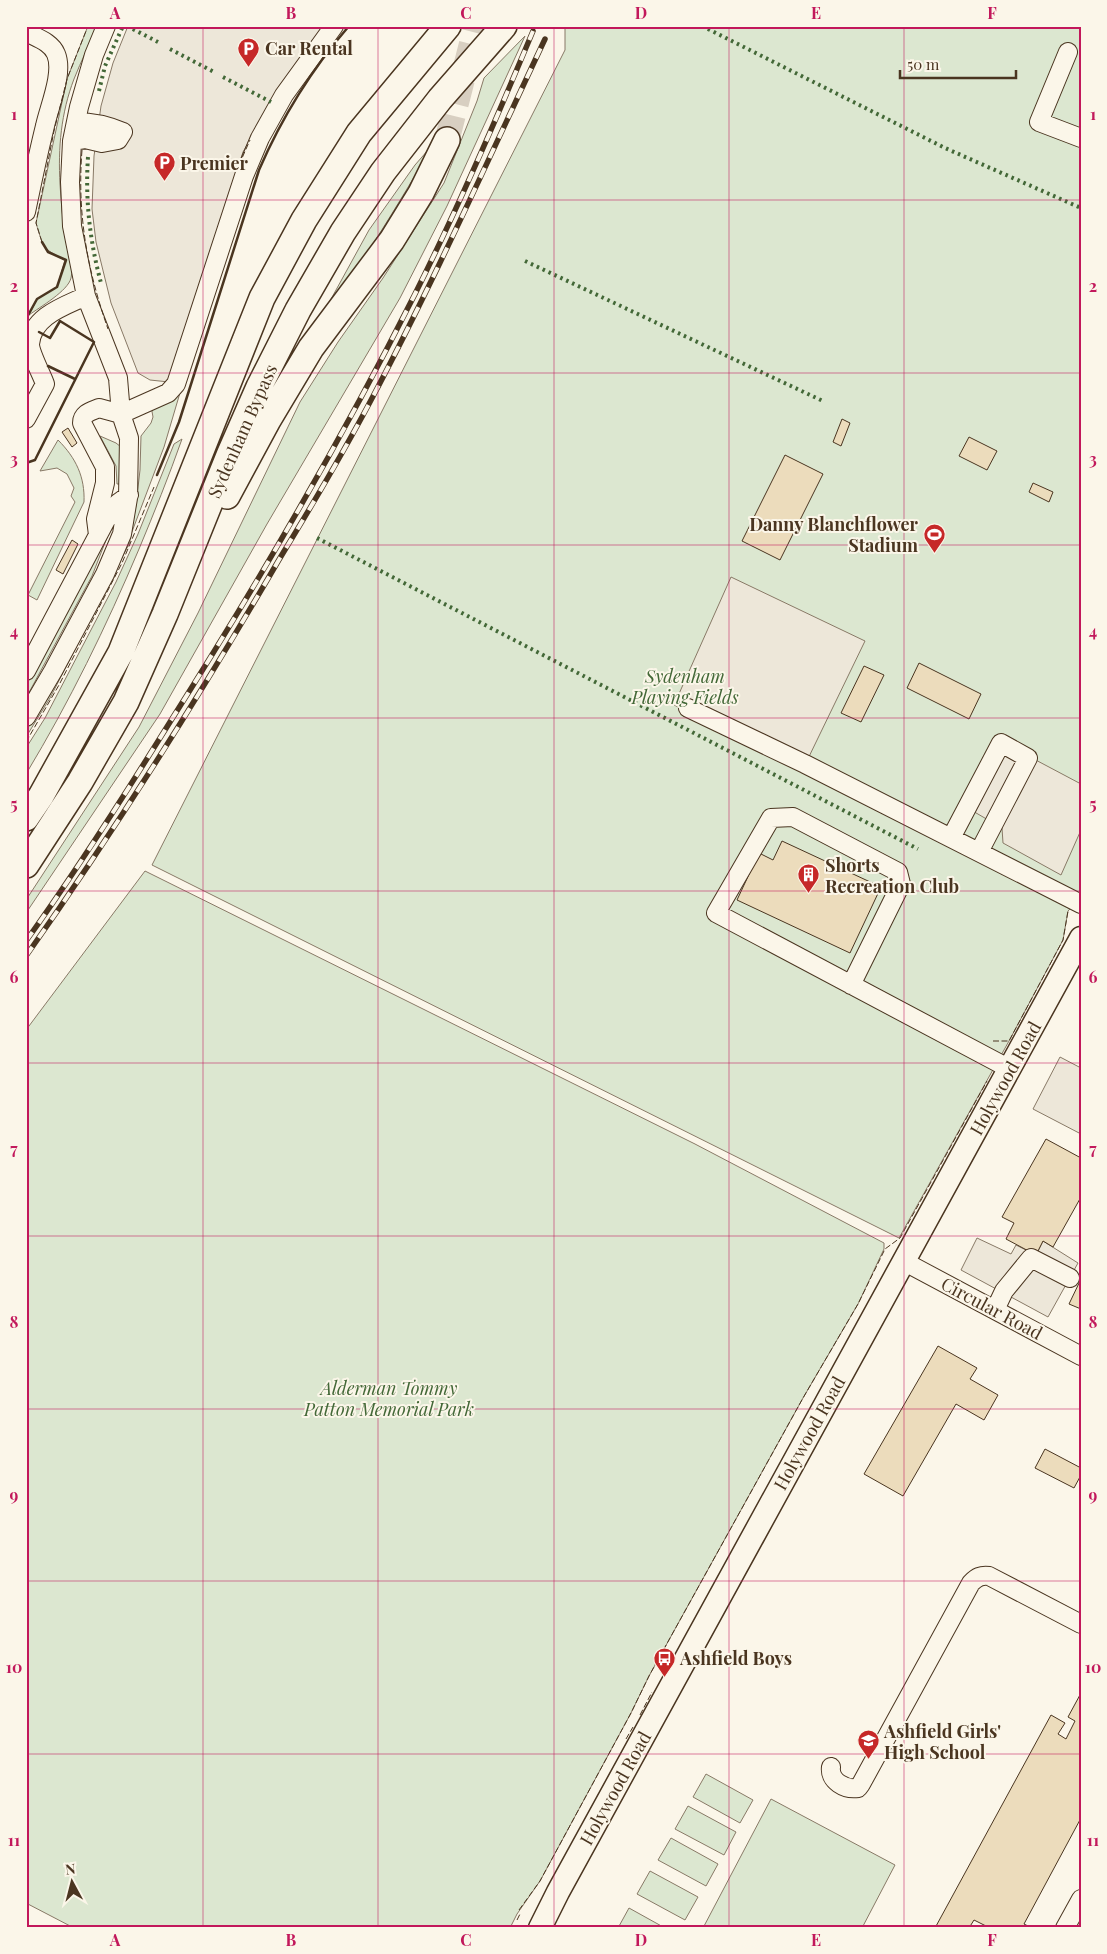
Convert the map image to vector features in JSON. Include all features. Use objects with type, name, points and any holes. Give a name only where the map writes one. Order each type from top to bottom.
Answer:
[{"type":"highway","name":"Sydenham Bypass","points":[[26,818],[41,796],[121,652],[262,298],[304,220],[359,133],[448,26]]},
{"type":"highway","name":"Sydenham Bypass","points":[[26,866],[80,782],[126,702],[166,614],[230,453],[259,387],[298,310],[343,232],[383,172],[434,106],[504,26]]},
{"type":"highway","points":[[201,528],[228,494],[268,420],[311,348],[392,240],[421,193],[447,140]]},
{"type":"main road","name":"Holywood Road","points":[[540,1928],[902,1261],[1081,938]]},
{"type":"street","points":[[26,717],[53,672],[105,574],[122,534],[129,495],[129,438],[121,414],[118,378],[86,296],[72,226],[70,182],[74,131],[94,54],[106,26]]},
{"type":"street","points":[[98,535],[96,519],[105,483],[105,467],[82,423],[84,414],[100,408],[121,414],[168,393],[176,384],[244,176],[260,138],[284,95],[334,26]]},
{"type":"street","points":[[26,32],[51,45],[57,56],[58,70],[51,108],[26,212]]},
{"type":"street","points":[[1068,52],[1039,122],[1081,138]]},
{"type":"street","points":[[74,131],[85,139],[102,143],[120,136]]},
{"type":"street","points":[[26,419],[45,384],[30,345],[35,330],[40,321],[54,310],[86,296]]},
{"type":"street","points":[[26,671],[98,535],[118,503],[129,495]]},
{"type":"street","points":[[688,708],[792,758],[1081,904]]},
{"type":"street","points":[[951,838],[1001,743],[1028,758],[980,852]]},
{"type":"street","points":[[851,985],[900,884],[898,872],[793,817],[771,818],[716,913],[851,985],[1010,1069]]},
{"type":"street","points":[[995,1310],[1004,1291],[1031,1258],[1070,1278]]},
{"type":"street","name":"Circular Road","points":[[902,1261],[1081,1356]]},
{"type":"street","points":[[831,1767],[830,1774],[832,1779],[846,1788],[858,1788],[966,1591],[976,1578],[982,1575],[989,1576],[1081,1624]]},
{"type":"street","points":[[1066,1928],[1081,1899]]},
{"type":"green space","points":[[88,26],[97,26],[70,92],[63,118],[60,144],[61,198],[71,264],[71,278],[65,288],[29,315],[37,299],[57,287],[65,260],[45,247],[36,223],[67,79]]},
{"type":"green space","name":"Sydenham Playing Fields","points":[[565,26],[1081,26],[1081,897],[1068,911],[1063,940],[899,1238],[152,865],[565,50]]},
{"type":"green space","points":[[525,36],[447,206],[400,298],[267,524],[160,714],[26,913],[26,900],[139,727],[198,613],[300,402],[444,183],[477,101],[484,78]]},
{"type":"green space","points":[[435,142],[362,261],[314,330],[369,230],[415,165]]},
{"type":"green space","points":[[182,386],[164,447],[130,536],[140,470],[141,436],[151,423],[153,417],[151,406]]},
{"type":"green space","points":[[100,436],[121,447],[121,482],[119,484],[117,484],[116,466]]},
{"type":"green space","points":[[182,439],[167,481],[114,607],[87,663],[26,774],[26,748],[45,718],[116,582],[138,534],[174,444]]},
{"type":"green space","points":[[58,440],[70,454],[78,468],[83,484],[84,502],[37,600],[28,595],[75,502],[71,496],[74,488],[67,474],[57,468],[40,471]]},
{"type":"green space","points":[[108,535],[92,576],[26,698],[26,682]]},
{"type":"green space","points":[[130,538],[130,542],[50,698],[26,737],[26,730],[48,698]]},
{"type":"green space","name":"Alderman Tommy Patton Memorial Park","points":[[145,871],[695,1144],[884,1243],[884,1249],[858,1304],[803,1398],[649,1676],[540,1881],[517,1914],[510,1928],[74,1928],[26,1903],[26,1030]]},
{"type":"green space","points":[[706,1774],[753,1800],[740,1823],[693,1797]]},
{"type":"green space","points":[[771,1799],[895,1865],[862,1928],[703,1928]]},
{"type":"green space","points":[[688,1806],[736,1832],[724,1855],[675,1829]]},
{"type":"green space","points":[[671,1838],[718,1864],[706,1886],[658,1860]]},
{"type":"green space","points":[[650,1871],[698,1897],[685,1920],[637,1894]]},
{"type":"green space","points":[[629,1908],[665,1928],[618,1928]]},
{"type":"shaded area","name":"Premier","points":[[128,26],[326,26],[297,62],[271,102],[243,152],[169,382],[150,380],[138,373],[111,303],[96,242],[92,209],[94,156],[101,106],[113,63]]},
{"type":"shaded area","points":[[731,577],[865,641],[803,769],[674,705]]},
{"type":"shaded area","points":[[998,740],[1081,784],[1081,830],[1061,875],[1003,843],[1002,828],[971,810]]},
{"type":"shaded area","points":[[1060,1057],[1081,1068],[1081,1134],[1033,1109]]},
{"type":"shaded area","points":[[977,1238],[1011,1254],[1016,1245],[1036,1255],[1043,1241],[1078,1263],[1048,1317],[961,1270]]},
{"type":"building","points":[[842,419],[850,423],[841,446],[833,442]]},
{"type":"building","points":[[68,428],[77,443],[72,447],[62,432]]},
{"type":"building","points":[[969,437],[997,451],[987,470],[959,456]]},
{"type":"building","points":[[785,455],[823,474],[780,560],[742,541]]},
{"type":"building","points":[[1033,483],[1053,492],[1049,502],[1029,492]]},
{"type":"building","points":[[72,540],[78,544],[63,574],[56,570]]},
{"type":"building","points":[[919,663],[981,694],[969,719],[907,688]]},
{"type":"building","points":[[864,666],[884,675],[861,722],[841,713]]},
{"type":"building","name":"Shorts Recreation Club","points":[[782,841],[881,887],[850,953],[737,900],[759,853],[773,860]]},
{"type":"building","points":[[1046,1139],[1081,1158],[1081,1197],[1053,1247],[1043,1241],[1036,1255],[1006,1239],[1014,1223],[1002,1217]]},
{"type":"building","points":[[1081,1279],[1081,1309],[1069,1304]]},
{"type":"building","points":[[938,1346],[977,1368],[970,1379],[998,1395],[984,1420],[956,1404],[903,1496],[864,1474]]},
{"type":"building","points":[[1045,1449],[1081,1468],[1081,1475],[1074,1488],[1035,1468]]},
{"type":"building","points":[[1081,1693],[1081,1818],[1024,1924],[1032,1928],[990,1928],[974,1920],[969,1928],[935,1928],[1051,1715],[1065,1723],[1058,1734],[1066,1739],[1075,1721],[1068,1717]]},
{"type":"tunnel","points":[[447,140],[476,26]]},
{"type":"railway","points":[[26,941],[100,833],[203,670],[298,511],[387,349],[431,262],[476,164],[533,31]]},
{"type":"railway","points":[[26,956],[158,760],[315,500],[370,402],[416,312],[545,39]]},
{"type":"hedge","points":[[99,91],[105,66],[123,26]]},
{"type":"hedge","points":[[127,26],[158,42]]},
{"type":"hedge","points":[[702,26],[945,148],[1081,208]]},
{"type":"hedge","points":[[170,49],[214,72]]},
{"type":"hedge","points":[[223,77],[271,102]]},
{"type":"hedge","points":[[88,157],[89,221],[101,283]]},
{"type":"hedge","points":[[525,261],[825,402]]},
{"type":"hedge","points":[[317,538],[918,849]]},
{"type":"fence","points":[[42,242],[36,223],[54,131],[67,79],[88,26]]},
{"type":"fence","points":[[239,165],[250,140]]},
{"type":"fence","points":[[82,150],[81,197],[85,241],[94,285],[108,329]]},
{"type":"fence","points":[[26,742],[59,685],[122,563],[154,487]]},
{"type":"fence","points":[[993,1041],[1009,1041],[1063,940],[1068,911]]},
{"type":"fence","points":[[519,1910],[540,1881],[649,1676],[803,1398],[858,1304],[885,1249],[900,1238],[987,1081]]},
{"type":"fence","points":[[640,1715],[652,1692]]},
{"type":"fence","points":[[626,1739],[633,1727]]},
{"type":"fence","points":[[517,1920],[520,1914]]},
{"type":"wall","points":[[157,475],[179,422],[259,170],[277,131],[298,95],[322,60],[349,26]]},
{"type":"wall","points":[[26,319],[37,299],[57,287],[66,260],[48,252],[42,242]]},
{"type":"wall","points":[[26,463],[35,460],[94,342],[60,321],[50,338],[39,332]]},
{"type":"wall","points":[[48,366],[75,379]]},
{"type":"place","name":"Car Rental","points":[[249,67]]},
{"type":"place","name":"Premier","points":[[164,182]]},
{"type":"place","name":"Danny Blanchflower Stadium","points":[[934,553]]},
{"type":"place","name":"Shorts Recreation Club","points":[[809,894]]},
{"type":"place","name":"Ashfield Boys","points":[[664,1677]]},
{"type":"place","name":"Ashfield Girls' High School","points":[[868,1760]]}]
